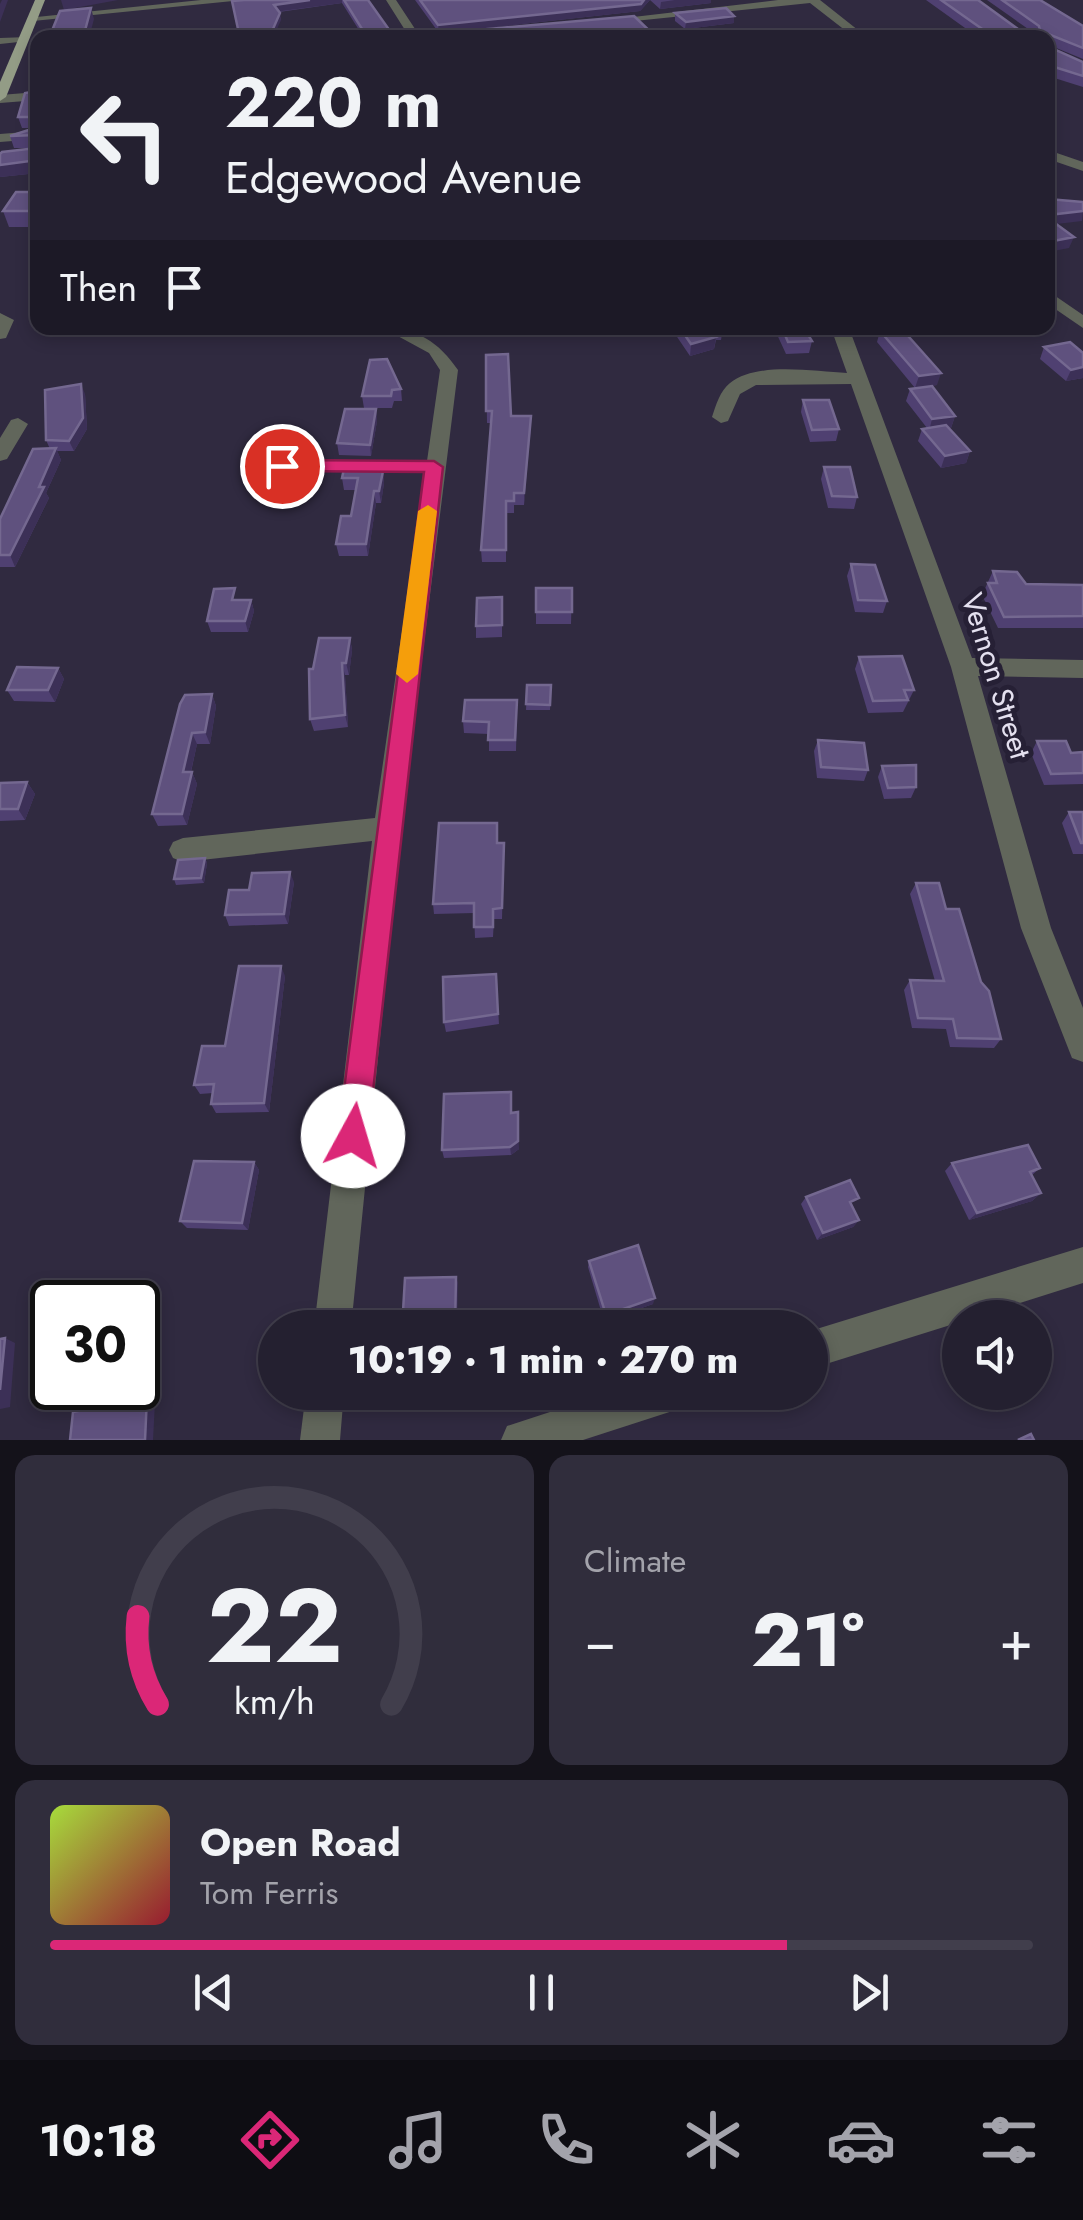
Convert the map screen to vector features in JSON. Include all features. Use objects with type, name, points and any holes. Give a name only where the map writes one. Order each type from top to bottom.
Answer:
[{"type":"main road","points":[[1,95],[6,70],[40,0]]},
{"type":"street","points":[[32,18],[238,0]]},
{"type":"street","points":[[391,0],[411,30]]},
{"type":"street","points":[[588,22],[811,0],[852,30]]},
{"type":"street","points":[[647,16],[659,27]]},
{"type":"street","points":[[0,42],[24,39]]},
{"type":"street","points":[[1,95],[30,93]]},
{"type":"street","points":[[0,112],[30,110]]},
{"type":"street","points":[[0,138],[30,136]]},
{"type":"street","points":[[1055,157],[1083,167]]},
{"type":"street","points":[[1055,301],[1083,323]]},
{"type":"street","points":[[0,318],[5,320],[0,334]]},
{"type":"street","points":[[334,1310],[387,828],[449,370],[435,349],[406,335]]},
{"type":"street","name":"Vernon Street","points":[[843,335],[963,667],[1036,928],[1083,1047]]},
{"type":"street","points":[[721,417],[730,395],[740,384],[759,380],[860,379]]},
{"type":"street","points":[[0,455],[18,424]]},
{"type":"street","points":[[282,466],[434,467]]},
{"type":"street","points":[[963,667],[1083,669]]},
{"type":"street","points":[[183,850],[387,828]]},
{"type":"street","points":[[828,1344],[1083,1266]]},
{"type":"street","points":[[320,1440],[323,1410]]},
{"type":"street","points":[[521,1440],[617,1410]]},
{"type":"building","points":[[310,0],[274,5],[280,13],[273,30],[238,30],[232,1]]},
{"type":"building","points":[[344,0],[368,0],[389,30],[363,30]]},
{"type":"building","points":[[420,0],[644,0],[641,4],[438,25]]},
{"type":"building","points":[[941,0],[978,0],[1019,30],[984,30]]},
{"type":"building","points":[[1002,0],[1040,0],[1083,26],[1083,48],[1055,37],[1055,30],[1040,30]]},
{"type":"building","points":[[91,8],[85,30],[52,30],[60,11]]},
{"type":"building","points":[[726,8],[734,16],[686,22],[675,13]]},
{"type":"building","points":[[634,16],[649,30],[478,30]]},
{"type":"building","points":[[1055,50],[1083,62],[1083,76],[1055,67]]},
{"type":"building","points":[[30,92],[30,117],[18,117],[25,93]]},
{"type":"building","points":[[30,149],[30,161],[0,165],[2,152]]},
{"type":"building","points":[[16,192],[30,192],[30,211],[3,211]]},
{"type":"building","points":[[1055,200],[1083,202],[1083,211],[1055,214]]},
{"type":"building","points":[[1055,223],[1074,237],[1055,241]]},
{"type":"building","points":[[685,335],[716,337],[691,344]]},
{"type":"building","points":[[785,335],[808,335],[812,341],[788,342]]},
{"type":"building","points":[[883,335],[907,335],[941,373],[919,376]]},
{"type":"building","points":[[1070,342],[1083,353],[1083,367],[1071,370],[1044,347]]},
{"type":"building","points":[[508,354],[511,416],[531,416],[524,493],[514,493],[514,501],[506,501],[506,550],[481,550],[492,411],[486,411],[486,355]]},
{"type":"building","points":[[387,359],[401,389],[392,390],[391,396],[362,396],[370,360]]},
{"type":"building","points":[[81,384],[83,418],[69,441],[46,440],[45,390]]},
{"type":"building","points":[[932,386],[955,416],[932,419],[910,389]]},
{"type":"building","points":[[803,400],[829,400],[839,429],[812,430]]},
{"type":"building","points":[[345,409],[376,409],[370,445],[337,443]]},
{"type":"building","points":[[946,425],[970,451],[945,456],[922,429]]},
{"type":"building","points":[[56,448],[39,487],[44,487],[10,555],[0,555],[0,519],[33,449]]},
{"type":"building","points":[[345,464],[366,464],[383,471],[379,491],[374,491],[366,544],[336,544],[341,516],[351,516],[358,478],[342,478]]},
{"type":"building","points":[[824,467],[850,467],[857,497],[832,496]]},
{"type":"building","points":[[851,564],[875,565],[887,601],[858,600]]},
{"type":"building","points":[[993,571],[1017,572],[1026,584],[1083,585],[1083,616],[1004,617],[988,583],[997,583]]},
{"type":"building","points":[[235,588],[232,600],[251,600],[245,621],[207,621],[214,589]]},
{"type":"building","points":[[536,588],[572,588],[572,612],[536,612]]},
{"type":"building","points":[[502,597],[502,625],[476,626],[477,598]]},
{"type":"building","points":[[319,638],[350,638],[346,663],[342,663],[345,715],[310,719],[309,669],[313,669]]},
{"type":"building","points":[[902,656],[914,690],[904,690],[908,700],[873,701],[859,657]]},
{"type":"building","points":[[17,667],[58,668],[48,690],[7,690]]},
{"type":"building","points":[[527,685],[551,685],[550,705],[526,704]]},
{"type":"building","points":[[212,694],[205,732],[192,733],[183,772],[192,772],[182,814],[152,814],[180,704],[185,695]]},
{"type":"building","points":[[465,700],[517,700],[515,740],[488,740],[489,722],[463,721]]},
{"type":"building","points":[[818,740],[864,743],[868,770],[821,767]]},
{"type":"building","points":[[1037,741],[1066,741],[1071,753],[1083,752],[1083,773],[1051,774]]},
{"type":"building","points":[[916,765],[916,787],[888,788],[882,766]]},
{"type":"building","points":[[27,782],[18,809],[0,809],[0,783]]},
{"type":"building","points":[[1069,812],[1083,812],[1083,843],[1081,843]]},
{"type":"building","points":[[439,823],[497,823],[497,843],[504,843],[502,908],[493,909],[493,927],[474,927],[474,903],[433,904]]},
{"type":"building","points":[[205,858],[201,878],[174,879],[178,860]]},
{"type":"building","points":[[290,872],[284,914],[225,915],[229,890],[249,890],[252,873]]},
{"type":"building","points":[[916,883],[939,883],[946,909],[959,909],[981,982],[989,991],[1001,1039],[957,1038],[953,1019],[918,1018],[910,980],[944,981]]},
{"type":"building","points":[[239,966],[281,966],[264,1103],[211,1104],[214,1084],[194,1085],[202,1046],[225,1046]]},
{"type":"building","points":[[496,974],[498,1014],[444,1022],[443,977]]},
{"type":"building","points":[[511,1092],[511,1113],[518,1112],[518,1141],[510,1147],[442,1150],[444,1094]]},
{"type":"building","points":[[1028,1145],[1040,1168],[1030,1172],[1041,1193],[977,1213],[952,1163]]},
{"type":"building","points":[[194,1161],[254,1162],[242,1223],[180,1221]]},
{"type":"building","points":[[850,1180],[859,1198],[850,1202],[859,1220],[823,1233],[806,1197]]},
{"type":"building","points":[[638,1245],[655,1298],[620,1310],[604,1310],[589,1261]]},
{"type":"building","points":[[456,1277],[455,1310],[403,1310],[405,1278]]},
{"type":"building","points":[[5,1338],[0,1390],[0,1339]]},
{"type":"building","points":[[146,1410],[145,1440],[70,1440],[73,1412]]},
{"type":"slow traffic","points":[[407,674],[428,511]]},
{"type":"route","points":[[282,466],[434,467],[387,828],[353,1136]]}]
